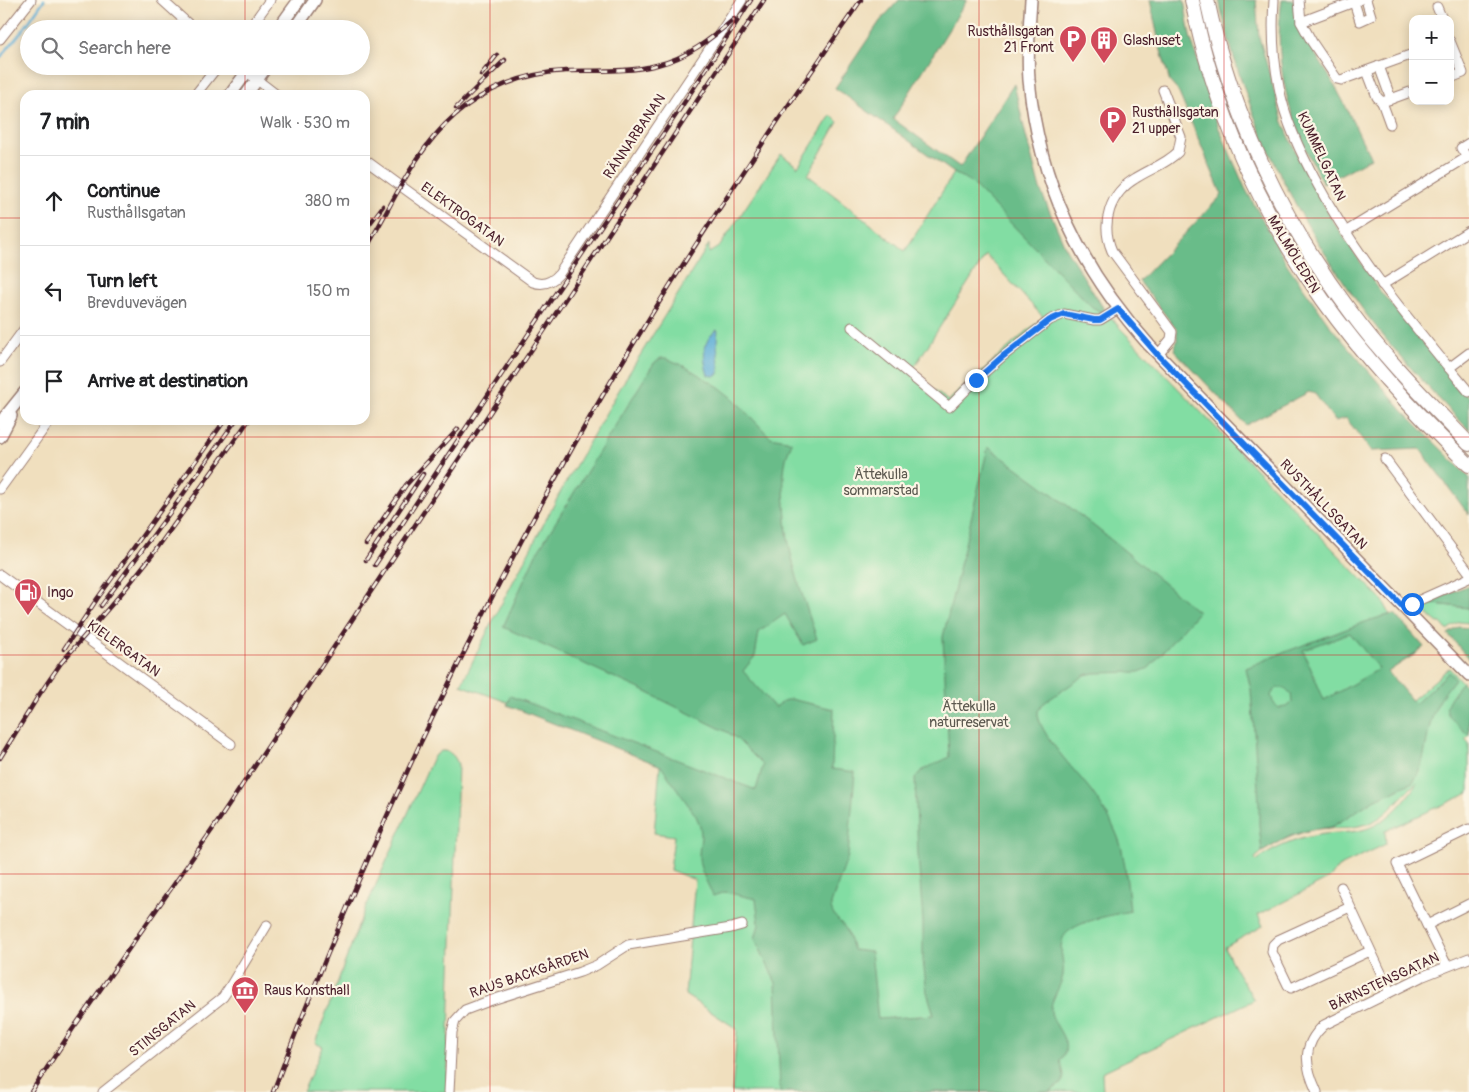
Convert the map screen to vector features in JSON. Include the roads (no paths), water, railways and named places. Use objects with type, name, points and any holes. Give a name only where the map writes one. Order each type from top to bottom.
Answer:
[{"type":"highway","name":"MALMÖLEDEN","points":[[1192,0],[1211,74],[1232,131],[1261,196],[1287,244],[1322,300],[1370,361],[1406,401],[1469,465]]},
{"type":"highway","name":"MALMÖLEDEN","points":[[1207,0],[1232,91],[1265,171],[1299,235],[1334,289],[1366,332],[1424,398],[1469,444]]},
{"type":"main road","points":[[285,20],[299,0]]},
{"type":"main road","points":[[301,20],[315,0]]},
{"type":"main road","name":"RUSTHÅLLSGATAN","points":[[1031,0],[1028,34],[1029,80],[1036,132],[1058,203],[1076,243],[1097,279],[1118,309],[1158,355],[1469,675]]},
{"type":"main road","points":[[233,90],[241,75]]},
{"type":"main road","points":[[250,90],[261,75]]},
{"type":"main road","points":[[0,422],[20,398]]},
{"type":"main road","points":[[0,437],[15,405]]},
{"type":"street","points":[[0,39],[31,0]]},
{"type":"street","points":[[162,0],[184,20]]},
{"type":"street","points":[[256,20],[270,0]]},
{"type":"street","name":"RÄNNARBANAN","points":[[546,283],[555,279],[559,274],[742,0]]},
{"type":"street","name":"KUMMELGATAN","points":[[1274,0],[1275,59],[1279,87],[1284,108],[1298,147],[1345,232],[1382,285],[1469,392]]},
{"type":"street","points":[[1299,0],[1301,22],[1312,42],[1337,78],[1341,80],[1409,55]]},
{"type":"street","points":[[1301,22],[1356,1],[1360,21],[1372,16],[1366,0]]},
{"type":"street","points":[[1437,7],[1440,15]]},
{"type":"street","points":[[1454,50],[1464,73],[1454,75]]},
{"type":"street","points":[[1379,66],[1391,99]]},
{"type":"street","points":[[1367,71],[1376,97],[1382,102],[1390,124]]},
{"type":"street","points":[[199,90],[211,75]]},
{"type":"street","points":[[253,75],[271,90]]},
{"type":"street","points":[[1158,355],[1171,338],[1172,332],[1112,251],[1108,242],[1107,226],[1111,204],[1125,186],[1170,159],[1178,152],[1181,137],[1163,90]]},
{"type":"street","points":[[1382,102],[1409,92]]},
{"type":"street","points":[[1345,232],[1468,157],[1461,148],[1469,143]]},
{"type":"street","name":"ELEKTROGATAN","points":[[370,164],[532,282],[538,284],[546,283]]},
{"type":"street","points":[[1382,285],[1469,231]]},
{"type":"street","points":[[852,327],[949,407],[1002,357],[1050,320],[1064,314],[1100,320],[1118,309]]},
{"type":"street","points":[[0,362],[20,335]]},
{"type":"street","points":[[1449,368],[1469,353]]},
{"type":"street","points":[[0,489],[46,425]]},
{"type":"street","points":[[1385,459],[1469,572]]},
{"type":"street","name":"KIELERGATAN","points":[[0,575],[232,744]]},
{"type":"street","points":[[1404,608],[1469,578]]},
{"type":"street","points":[[1447,966],[1397,864],[1469,829]]},
{"type":"street","points":[[1340,887],[1390,992]]},
{"type":"street","points":[[1427,925],[1469,904]]},
{"type":"street","points":[[1350,907],[1278,940],[1273,945],[1272,952],[1288,985],[1292,988],[1370,951]]},
{"type":"street","name":"STINSGATAN","points":[[103,1092],[223,997],[267,925]]},
{"type":"street","name":"RAUS BACKGÅRDEN","points":[[449,1092],[452,1032],[455,1021],[465,1010],[580,972],[597,965],[628,945],[742,925]]},
{"type":"street","name":"BÄRNSTENSGATAN","points":[[1317,1092],[1309,1074],[1306,1056],[1315,1033],[1328,1022],[1447,966],[1469,958]]},
{"type":"water","points":[[717,330],[719,374],[714,376],[708,375],[704,357],[708,339]]},
{"type":"waterway","points":[[30,20],[44,0]]},
{"type":"waterway","points":[[0,58],[20,33]]},
{"type":"railway","points":[[375,565],[751,0]]},
{"type":"railway","points":[[31,1092],[72,1030],[219,820],[764,0]]},
{"type":"railway","points":[[273,1092],[309,999],[387,817],[428,726],[517,549],[564,462],[673,280],[765,139],[861,0]]},
{"type":"railway","points":[[370,241],[415,162],[427,145],[455,115],[480,97],[521,79],[551,72],[612,71],[646,68],[668,62],[698,47],[734,19]]},
{"type":"railway","points":[[481,75],[497,55]]},
{"type":"railway","points":[[456,108],[505,60]]},
{"type":"railway","points":[[370,223],[383,206]]},
{"type":"railway","points":[[64,649],[97,599],[221,425]]},
{"type":"railway","points":[[101,606],[232,425]]},
{"type":"railway","points":[[0,758],[61,663],[153,554],[245,425]]},
{"type":"railway","points":[[366,544],[406,485],[458,429]]},
{"type":"railway","points":[[366,560],[423,474]]},
{"type":"place","name":"Rusthållsgatan 21 Front","points":[[1073,63]]},
{"type":"place","name":"Glashuset","points":[[1104,64]]},
{"type":"place","name":"Rusthållsgatan 21 upper","points":[[1113,144]]},
{"type":"place","name":"Ingo","points":[[28,616]]},
{"type":"place","name":"Raus Konsthall","points":[[245,1014]]},
{"type":"park label","name":"Ättekulla sommarstad","points":[[881,482]]},
{"type":"park label","name":"Ättekulla naturreservat","points":[[969,714]]}]
